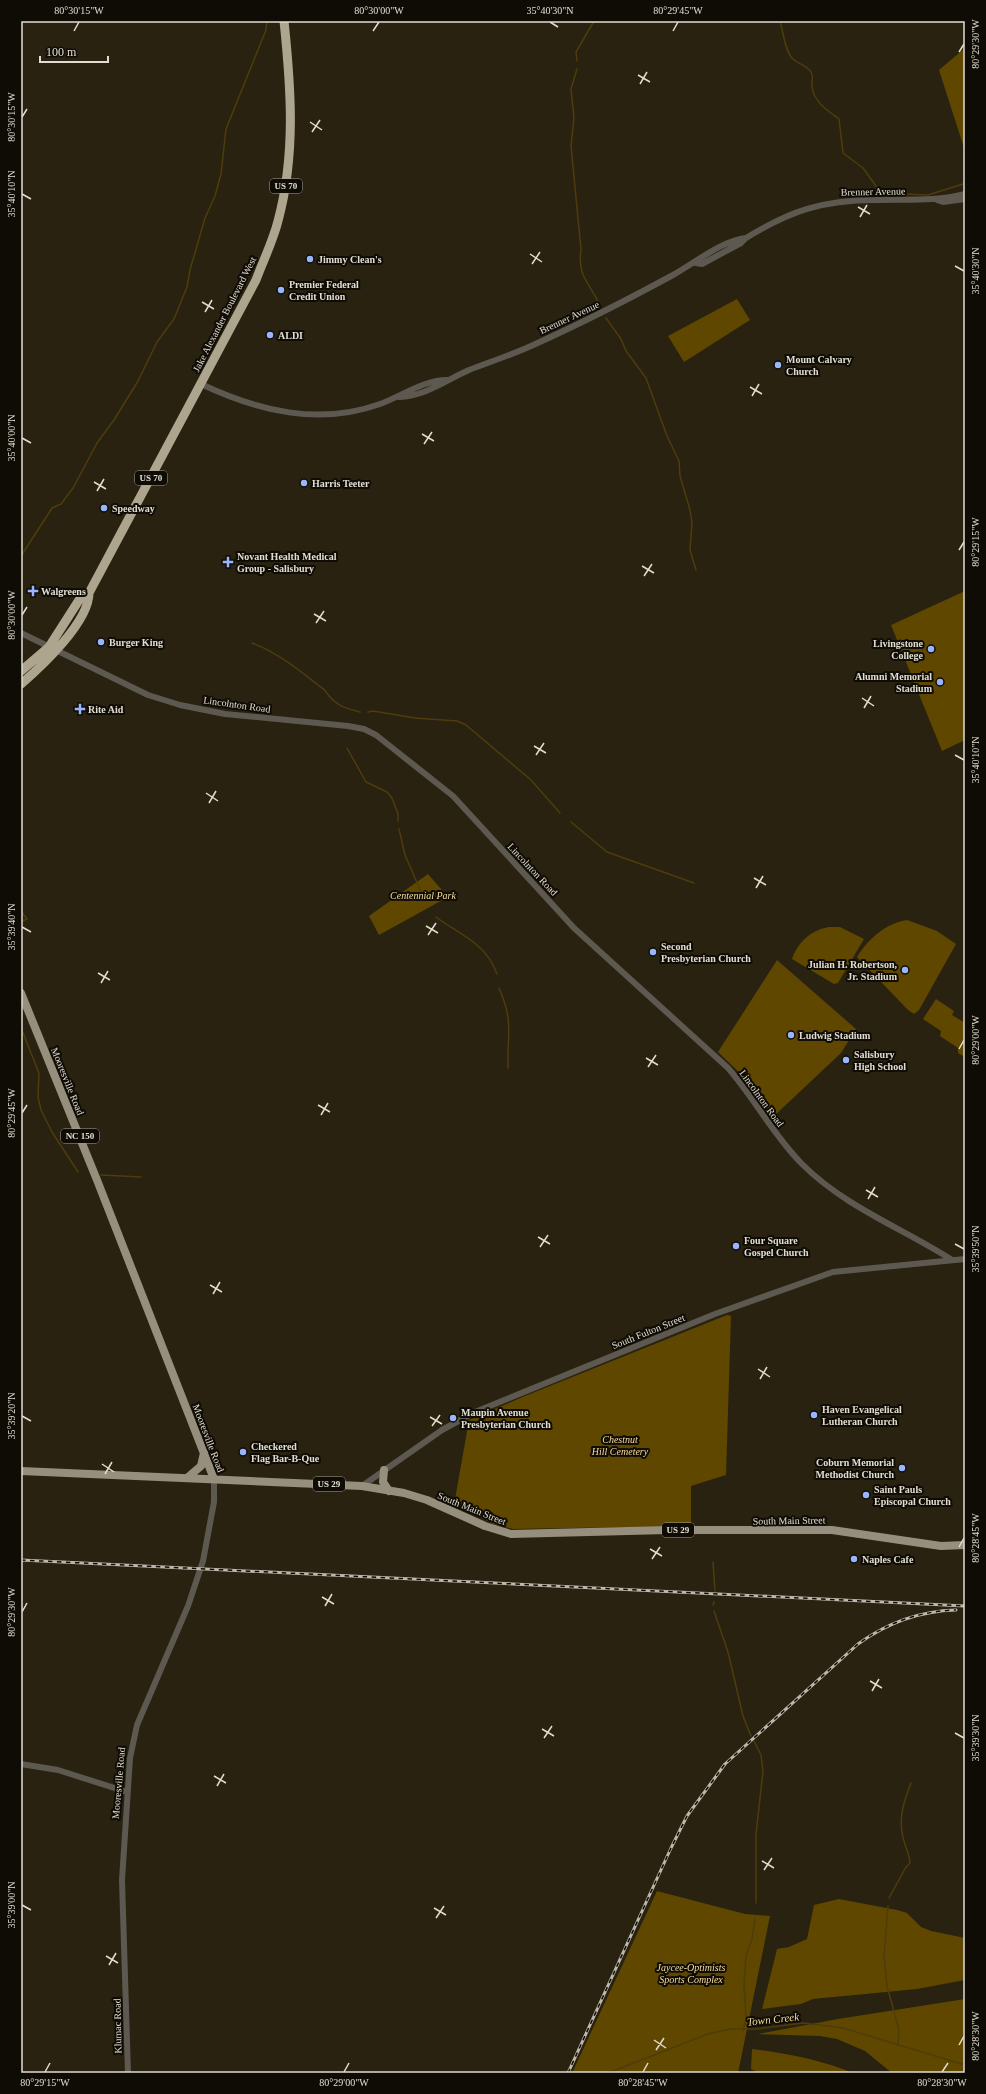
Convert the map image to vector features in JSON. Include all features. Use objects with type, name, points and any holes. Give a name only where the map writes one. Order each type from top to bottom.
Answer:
[{"type":"highway","name":"Jake Alexander Boulevard West","points":[[21,684],[54,648],[81,597],[89,593],[256,280],[281,210],[288,164],[292,120],[284,21]]},
{"type":"highway","name":"Jake Alexander Boulevard West","points":[[21,672],[54,648]]},
{"type":"main road","name":"Mooresville Road","points":[[21,993],[94,1173],[214,1479]]},
{"type":"main road","points":[[187,1478],[201,1466],[204,1453]]},
{"type":"main road","points":[[384,1470],[383,1482],[389,1491]]},
{"type":"main road","name":"South Main Street","points":[[21,1471],[362,1486],[428,1500],[480,1524],[511,1534],[667,1530],[832,1530],[941,1546],[965,1545]]},
{"type":"street","name":"Brenner Avenue","points":[[201,384],[232,399],[254,406],[309,415],[356,411],[399,397],[418,388],[442,380],[449,380],[579,323],[695,263],[720,248],[739,239],[746,238],[787,215],[818,205],[874,200],[937,200],[965,194]]},
{"type":"street","name":"Brenner Avenue","points":[[937,200],[943,202],[965,199]]},
{"type":"street","name":"Lincolnton Road","points":[[21,633],[148,695],[180,705],[224,714],[364,729],[388,743],[453,796],[574,928],[728,1068],[741,1083],[774,1132],[802,1165],[849,1201],[952,1260]]},
{"type":"street","name":"South Fulton Street","points":[[362,1486],[442,1430],[475,1412],[771,1293],[833,1272],[965,1258]]},
{"type":"street","name":"Mooresville Road","points":[[126,1979],[122,1880],[130,1758],[137,1725],[185,1613],[203,1561],[214,1502],[214,1479]]},
{"type":"street","points":[[21,1764],[58,1770],[128,1792]]},
{"type":"street","name":"Klumac Road","points":[[126,1979],[128,2073]]},
{"type":"green space","points":[[965,48],[965,151],[939,70]]},
{"type":"green space","points":[[737,299],[750,320],[684,362],[668,336]]},
{"type":"green space","name":"Alumni Memorial Stadium","points":[[965,591],[965,740],[942,751],[891,625]]},
{"type":"green space","name":"Centennial Park","points":[[428,874],[448,897],[379,935],[369,916]]},
{"type":"green space","name":"Julian H. Robertson, Jr. Stadium","points":[[907,920],[937,931],[956,944],[919,1010],[914,1014],[908,1010],[857,957],[866,944],[878,933],[885,928]]},
{"type":"green space","points":[[829,927],[840,927],[864,939],[838,983],[834,984],[792,959],[798,947],[806,938],[816,931]]},
{"type":"green space","name":"Ludwig Stadium","points":[[777,960],[856,1029],[841,1053],[773,1117],[750,1083],[718,1052]]},
{"type":"green space","points":[[936,999],[954,1011],[952,1015],[965,1023],[965,1057],[958,1053],[958,1048],[940,1036],[941,1031],[923,1019]]},
{"type":"green space","name":"Chestnut Hill Cemetery","points":[[727,1315],[731,1316],[726,1475],[691,1486],[691,1526],[513,1529],[494,1524],[454,1505],[469,1420]]},
{"type":"green space","name":"Jaycee-Optimists Sports Complex","points":[[657,1891],[745,1914],[770,1916],[738,2073],[572,2073]]},
{"type":"green space","points":[[839,1899],[907,1913],[921,1927],[931,1931],[965,1938],[965,1980],[917,1989],[813,1999],[801,2004],[762,2009],[777,1949],[789,1947],[807,1939],[814,1905]]},
{"type":"green space","points":[[965,1999],[965,2073],[892,2073],[865,2051],[837,2039],[820,2036],[758,2034],[838,2019]]},
{"type":"green space","points":[[752,2049],[804,2058],[829,2064],[853,2073],[759,2073],[751,2069]]},
{"type":"waterway","points":[[21,556],[52,508],[61,504],[73,488],[97,443],[114,420],[138,381],[157,342],[174,319],[187,287],[190,270],[205,218],[215,196],[221,174],[226,129],[266,30],[267,21]]},
{"type":"waterway","points":[[577,61],[576,52],[594,21]]},
{"type":"waterway","points":[[780,21],[786,47],[790,56],[809,70],[812,74],[813,92],[819,102],[830,113],[839,119],[843,153],[863,168],[881,193],[928,195],[963,184]]},
{"type":"waterway","points":[[577,69],[571,89],[574,118],[571,146],[581,249],[580,259],[585,279],[600,306]]},
{"type":"waterway","points":[[606,318],[621,339],[626,351],[646,378],[667,436],[679,461],[680,476],[692,522],[690,550],[696,570]]},
{"type":"waterway","points":[[252,643],[270,651],[288,662],[323,689],[340,705],[360,712]]},
{"type":"waterway","points":[[368,712],[373,711],[415,718],[457,721],[466,725],[531,780],[560,813]]},
{"type":"waterway","points":[[347,748],[366,782],[387,792],[392,798],[398,814],[398,821]]},
{"type":"waterway","points":[[571,822],[607,852],[694,883]]},
{"type":"waterway","points":[[399,829],[405,855],[425,901]]},
{"type":"waterway","points":[[21,911],[27,919],[21,922]]},
{"type":"waterway","points":[[436,917],[479,947],[492,963],[497,974]]},
{"type":"waterway","points":[[499,988],[507,1010],[509,1028],[508,1068]]},
{"type":"waterway","points":[[21,1028],[39,1073],[38,1097],[41,1110],[52,1132],[78,1172]]},
{"type":"waterway","points":[[101,1175],[141,1177]]},
{"type":"waterway","points":[[713,1562],[715,1591]]},
{"type":"waterway","points":[[714,1611],[728,1652],[743,1716],[751,1736]]},
{"type":"waterway","points":[[754,1741],[761,1755],[763,1771],[756,1834],[756,1903]]},
{"type":"waterway","points":[[889,1898],[906,1867],[910,1863],[903,1836],[901,1819],[911,1783]]},
{"type":"waterway","points":[[888,1906],[884,1957],[887,1986],[899,2030],[898,2045]]},
{"type":"waterway","points":[[743,2030],[746,2019],[744,1985],[746,1956],[752,1939],[755,1919]]},
{"type":"waterway","name":"Town Creek","points":[[608,2073],[708,2034],[730,2029],[757,2029],[803,2023],[843,2028],[965,2065]]},
{"type":"railway","points":[[21,1560],[965,1606]]},
{"type":"railway","points":[[568,2073],[687,1816],[725,1764],[858,1644],[892,1624],[929,1613],[956,1610]]},
{"type":"place","name":"Jimmy Clean's","points":[[310,259]]},
{"type":"place","name":"Premier Federal Credit Union","points":[[281,290]]},
{"type":"place","name":"ALDI","points":[[270,335]]},
{"type":"place","name":"Mount Calvary Church","points":[[778,365]]},
{"type":"place","name":"Harris Teeter","points":[[304,483]]},
{"type":"place","name":"Speedway","points":[[104,508]]},
{"type":"place","name":"Novant Health Medical Group - Salisbury","points":[[228,562]]},
{"type":"place","name":"Walgreens","points":[[33,591]]},
{"type":"place","name":"Burger King","points":[[101,642]]},
{"type":"place","name":"Livingstone College","points":[[931,649]]},
{"type":"place","name":"Alumni Memorial Stadium","points":[[940,682]]},
{"type":"place","name":"Rite Aid","points":[[80,709]]},
{"type":"place","name":"Second Presbyterian Church","points":[[653,952]]},
{"type":"place","name":"Julian H. Robertson, Jr. Stadium","points":[[905,970]]},
{"type":"place","name":"Ludwig Stadium","points":[[791,1035]]},
{"type":"place","name":"Salisbury High School","points":[[846,1060]]},
{"type":"place","name":"Four Square Gospel Church","points":[[736,1246]]},
{"type":"place","name":"Haven Evangelical Lutheran Church","points":[[814,1415]]},
{"type":"place","name":"Maupin Avenue Presbyterian Church","points":[[453,1418]]},
{"type":"place","name":"Checkered Flag Bar-B-Que","points":[[243,1452]]},
{"type":"place","name":"Coburn Memorial Methodist Church","points":[[902,1468]]},
{"type":"place","name":"Saint Pauls Episcopal Church","points":[[866,1495]]},
{"type":"place","name":"Naples Cafe","points":[[854,1559]]}]
